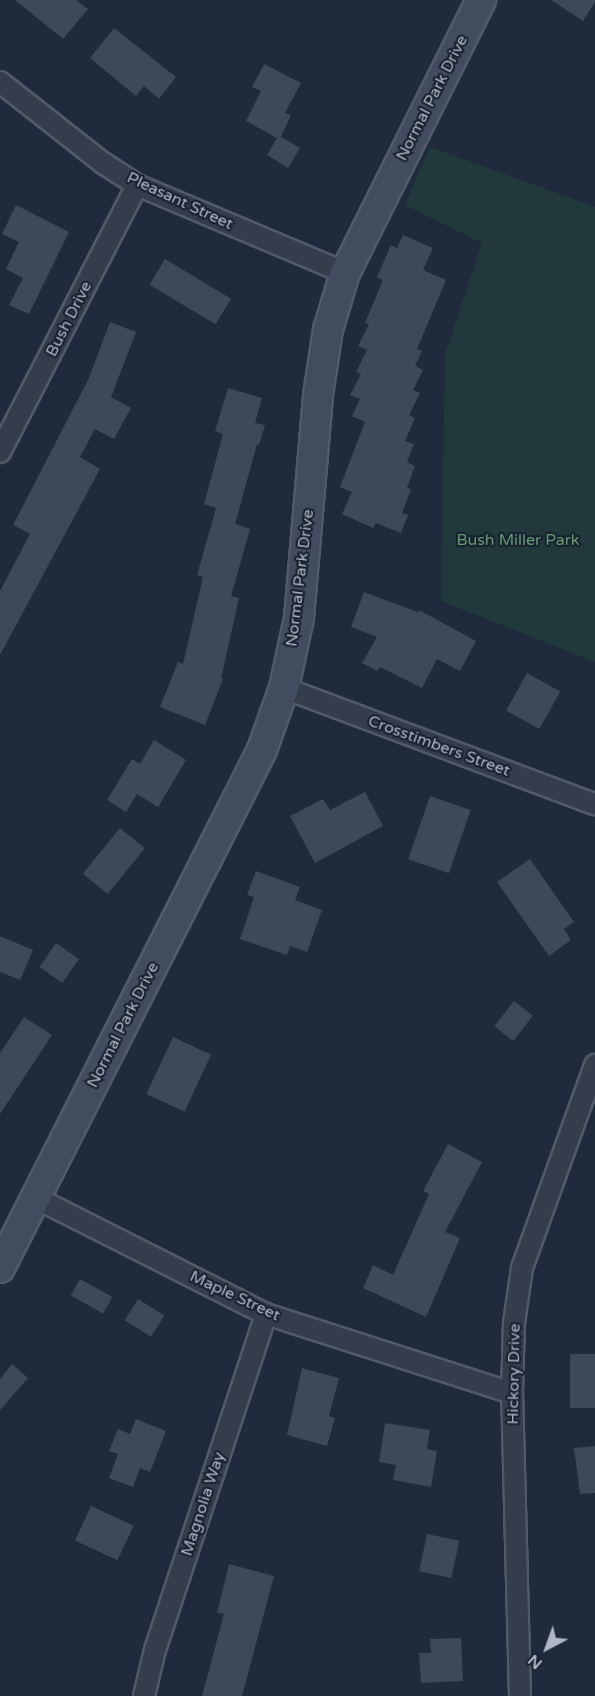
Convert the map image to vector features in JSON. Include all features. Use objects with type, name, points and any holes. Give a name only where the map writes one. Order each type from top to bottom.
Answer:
[{"type":"street","name":"Normal Park Drive","points":[[0,1268],[262,750],[284,688],[298,618],[318,395],[328,330],[345,273],[481,0]]},
{"type":"street","name":"Pleasant Street","points":[[0,82],[103,163],[137,185],[345,273]]},
{"type":"street","name":"Bush Drive","points":[[0,452],[137,185]]},
{"type":"street","name":"Crosstimbers Street","points":[[284,688],[595,804]]},
{"type":"street","name":"Hickory Drive","points":[[520,1696],[512,1393],[514,1323],[522,1269],[595,1065]]},
{"type":"street","name":"Maple Street","points":[[36,1198],[266,1314],[512,1393]]},
{"type":"street","name":"Magnolia Way","points":[[144,1696],[155,1650],[266,1314]]},
{"type":"green space","name":"Bush Miller Park","points":[[430,147],[595,207],[595,662],[441,601],[445,355],[482,243],[405,205]]},
{"type":"building","points":[[15,0],[76,0],[88,9],[63,39]]},
{"type":"building","points":[[551,0],[595,0],[595,2],[583,21]]},
{"type":"building","points":[[114,28],[176,77],[159,99],[144,86],[136,96],[90,58]]},
{"type":"building","points":[[264,64],[301,83],[285,113],[291,115],[281,137],[300,148],[288,168],[267,155],[277,138],[246,121],[261,91],[252,87]]},
{"type":"building","points":[[16,205],[69,232],[29,314],[9,305],[23,278],[6,269],[19,242],[2,234]]},
{"type":"building","points":[[403,235],[433,248],[423,270],[446,280],[417,349],[422,351],[415,366],[423,370],[413,390],[420,393],[409,415],[415,418],[405,441],[414,444],[407,462],[415,466],[407,488],[411,489],[402,513],[408,515],[401,533],[376,523],[373,528],[342,514],[352,492],[340,487],[365,422],[352,416],[360,399],[350,395],[361,374],[356,372],[367,350],[358,346],[369,324],[365,323],[383,280],[377,277],[391,245],[397,248]]},
{"type":"building","points":[[165,259],[231,299],[216,324],[150,285]]},
{"type":"building","points":[[110,322],[136,332],[111,397],[131,408],[114,439],[95,429],[80,457],[100,469],[0,655],[0,591],[30,534],[13,525],[89,378]]},
{"type":"building","points":[[228,388],[262,398],[255,423],[265,425],[259,445],[257,444],[235,524],[250,529],[231,596],[239,598],[221,679],[223,679],[205,725],[160,707],[178,662],[183,664],[203,577],[197,575],[216,508],[204,504],[223,434],[215,431]]},
{"type":"building","points":[[364,592],[418,612],[419,610],[476,641],[460,671],[437,659],[422,688],[380,667],[377,671],[362,663],[377,637],[351,627]]},
{"type":"building","points":[[527,673],[560,691],[539,729],[506,711]]},
{"type":"building","points":[[154,740],[186,760],[158,807],[137,794],[126,812],[107,800],[132,759],[140,764]]},
{"type":"building","points":[[365,792],[383,826],[315,863],[290,816],[323,799],[330,810]]},
{"type":"building","points":[[430,796],[471,810],[449,873],[408,859]]},
{"type":"building","points":[[120,828],[145,848],[108,894],[83,874]]},
{"type":"building","points":[[530,859],[574,922],[564,929],[571,940],[549,956],[497,882]]},
{"type":"building","points":[[256,871],[300,887],[295,900],[322,910],[307,952],[290,946],[287,955],[240,939],[254,897],[247,895]]},
{"type":"building","points":[[0,936],[33,950],[20,980],[0,972]]},
{"type":"building","points":[[56,943],[79,959],[62,983],[39,967]]},
{"type":"building","points":[[514,1001],[533,1016],[513,1041],[494,1026]]},
{"type":"building","points":[[24,1017],[52,1035],[0,1114],[0,1053]]},
{"type":"building","points":[[173,1037],[211,1055],[184,1112],[146,1094]]},
{"type":"building","points":[[448,1144],[482,1162],[445,1232],[460,1238],[426,1317],[363,1288],[373,1265],[393,1275],[429,1194],[423,1191]]},
{"type":"building","points":[[80,1279],[112,1297],[103,1314],[71,1296]]},
{"type":"building","points":[[138,1299],[164,1315],[151,1337],[125,1320]]},
{"type":"building","points":[[570,1354],[595,1354],[595,1408],[570,1408]]},
{"type":"building","points":[[12,1364],[28,1378],[0,1410],[0,1379]]},
{"type":"building","points":[[302,1368],[339,1378],[329,1416],[335,1418],[327,1446],[287,1435]]},
{"type":"building","points":[[136,1419],[166,1431],[150,1472],[140,1468],[133,1487],[109,1478],[118,1454],[109,1451],[118,1429],[130,1434]]},
{"type":"building","points":[[385,1423],[430,1430],[427,1449],[437,1451],[431,1487],[393,1480],[396,1465],[379,1462]]},
{"type":"building","points":[[595,1446],[595,1493],[580,1494],[574,1448]]},
{"type":"building","points":[[91,1506],[134,1526],[118,1560],[75,1540]]},
{"type":"building","points":[[427,1534],[459,1541],[451,1578],[419,1571]]},
{"type":"building","points":[[229,1564],[274,1576],[242,1696],[202,1696],[224,1614],[217,1613]]},
{"type":"building","points":[[461,1638],[463,1681],[421,1683],[419,1653],[431,1653],[430,1639]]}]
